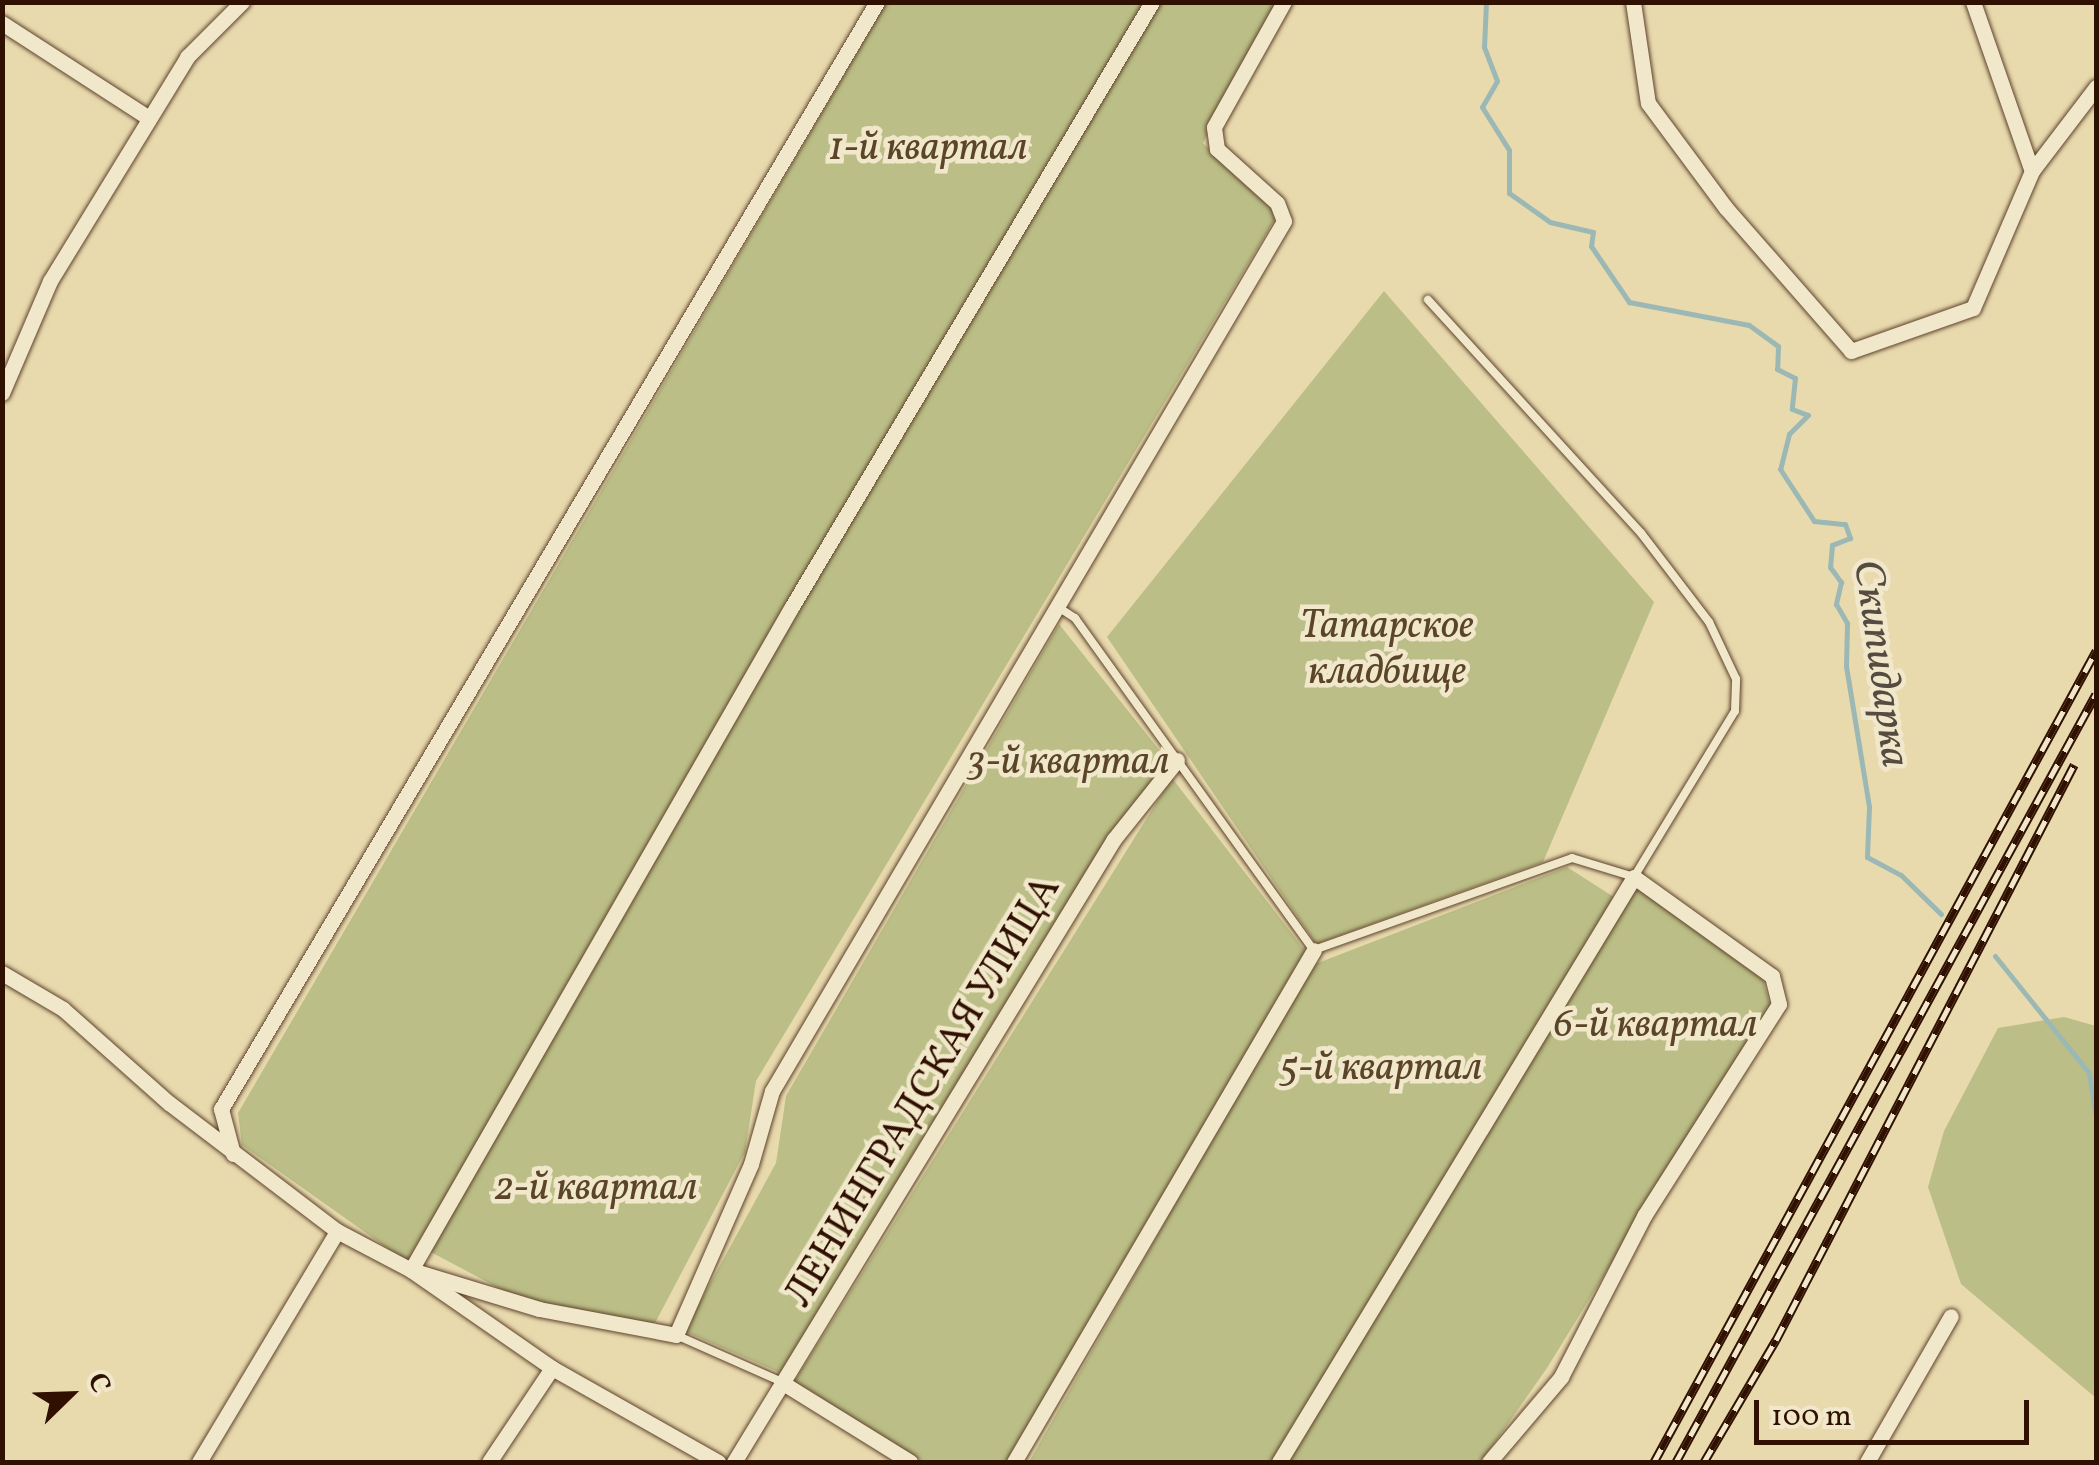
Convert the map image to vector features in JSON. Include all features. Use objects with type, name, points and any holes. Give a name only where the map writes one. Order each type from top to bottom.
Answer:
[{"type":"street","points":[[2,392],[50,281],[186,57],[242,2]]},
{"type":"street","points":[[234,1154],[221,1110],[877,2]]},
{"type":"street","points":[[411,1270],[791,608],[1152,2]]},
{"type":"street","points":[[411,1270],[539,1309],[676,1335],[751,1164],[772,1092],[1061,609],[1284,221],[1277,202],[1217,148],[1214,127],[1284,2]]},
{"type":"street","points":[[1633,2],[1648,103],[1726,208],[1851,352],[1973,308],[2032,171],[2096,88]]},
{"type":"street","points":[[1973,2],[2032,171]]},
{"type":"street","points":[[2,23],[149,118]]},
{"type":"street","name":"ЛЕНИНГРАДСКАЯ УЛИЦА","points":[[734,1462],[786,1384],[1114,839],[1177,760]]},
{"type":"street","points":[[1279,1462],[1634,877],[1772,976],[1779,1004],[1644,1216],[1561,1377],[1489,1462]]},
{"type":"street","points":[[1014,1462],[1314,950]]},
{"type":"street","points":[[2,974],[63,1010],[234,1154],[337,1231],[411,1270],[552,1368],[718,1462]]},
{"type":"street","points":[[199,1462],[337,1231]]},
{"type":"street","points":[[1866,1462],[1951,1316]]},
{"type":"street","points":[[489,1462],[552,1368]]},
{"type":"street","points":[[786,1384],[910,1462]]},
{"type":"lane","points":[[1061,609],[1075,618],[1314,950],[1572,858],[1634,877],[1735,711],[1736,679],[1710,622],[1641,533],[1428,300]]},
{"type":"lane","points":[[676,1335],[786,1384]]},
{"type":"green space","name":"1-й квартал","points":[[886,3],[1144,3],[407,1262],[242,1145],[238,1113]]},
{"type":"green space","name":"2-й квартал","points":[[1161,3],[1276,3],[1203,143],[1278,214],[756,1081],[745,1152],[654,1325],[521,1300],[429,1251],[905,426]]},
{"type":"green space","name":"Татарское кладбище","points":[[1384,291],[1654,602],[1543,862],[1316,944],[1107,637]]},
{"type":"green space","name":"3-й квартал","points":[[1059,624],[1168,761],[783,1374],[684,1331],[776,1163],[786,1096]]},
{"type":"green space","points":[[1172,778],[1306,952],[1006,1462],[924,1462],[794,1382]]},
{"type":"green space","name":"5-й квартал","points":[[1567,867],[1617,899],[1274,1462],[1029,1462],[1310,966]]},
{"type":"green space","name":"6-й квартал","points":[[1637,887],[1762,977],[1770,1005],[1547,1368],[1481,1462],[1286,1462]]},
{"type":"green space","points":[[2064,1017],[2096,1026],[2096,1398],[1961,1284],[1928,1187],[1944,1131],[1998,1028]]},
{"type":"waterway","name":"Скипидарка","points":[[1486,2],[1484,47],[1497,81],[1482,107],[1509,150],[1509,193],[1550,222],[1593,232],[1591,246],[1629,302],[1749,325],[1778,346],[1777,369],[1795,378],[1792,409],[1808,415],[1789,434],[1780,469],[1814,521],[1845,524],[1850,538],[1832,545],[1830,567],[1841,582],[1836,604],[1847,623],[1846,666],[1869,807],[1867,857],[1901,875],[1941,914]]},
{"type":"waterway","name":"Скипидарка","points":[[1995,956],[2089,1073],[2096,1118]]},
{"type":"railway","points":[[1654,1462],[2096,651]]},
{"type":"railway","points":[[1676,1462],[2096,694]]},
{"type":"railway","points":[[1704,1462],[1776,1340],[2074,765]]}]
